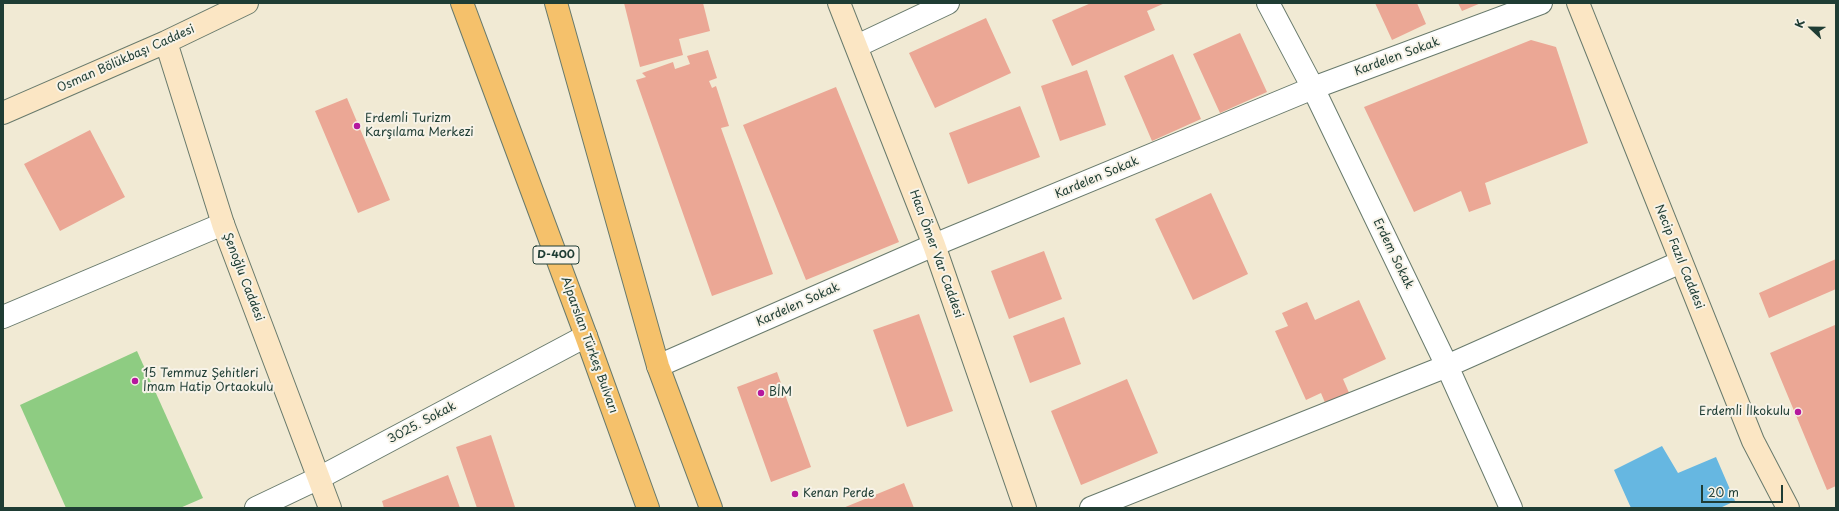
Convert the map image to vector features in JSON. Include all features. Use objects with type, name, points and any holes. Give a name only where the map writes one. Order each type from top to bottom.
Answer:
[{"type":"highway","name":"Alparslan Türkeş Bulvarı","points":[[462,3],[586,336],[648,508]]},
{"type":"highway","points":[[556,3],[658,366],[711,508]]},
{"type":"street","name":"Osman Bölükbaşı Caddesi","points":[[3,113],[166,42],[247,3]]},
{"type":"street","name":"Hacı Ömer Var Caddesi","points":[[839,3],[934,245],[1025,508]]},
{"type":"street","points":[[857,46],[948,3]]},
{"type":"street","name":"Erdem Sokak","points":[[1268,3],[1312,88],[1447,366],[1511,508]]},
{"type":"street","name":"Kardelen Sokak","points":[[658,366],[934,245],[1312,88],[1541,3]]},
{"type":"street","name":"Necip Fazıl Caddesi","points":[[1578,3],[1753,441],[1788,508]]},
{"type":"street","name":"Şenoğlu Caddesi","points":[[166,42],[223,224],[330,508]]},
{"type":"street","points":[[3,318],[223,224]]},
{"type":"street","points":[[1091,508],[1447,366],[1681,262]]},
{"type":"street","name":"3025. Sokak","points":[[256,508],[319,478],[586,336]]},
{"type":"green space","points":[[137,351],[203,498],[180,508],[66,508],[20,405]]},
{"type":"water","points":[[1662,446],[1678,473],[1716,457],[1735,501],[1720,508],[1631,508],[1614,470]]},
{"type":"building","points":[[624,3],[703,3],[710,31],[679,39],[683,55],[640,67]]},
{"type":"building","points":[[1091,3],[1165,3],[1147,11],[1155,30],[1072,66],[1052,20]]},
{"type":"building","points":[[1375,3],[1417,3],[1426,24],[1392,40]]},
{"type":"building","points":[[1458,3],[1481,3],[1462,11]]},
{"type":"building","points":[[986,18],[1011,73],[935,108],[909,53]]},
{"type":"building","points":[[1240,33],[1267,92],[1220,113],[1193,54]]},
{"type":"building","points":[[1531,40],[1556,47],[1588,143],[1485,183],[1491,204],[1469,212],[1461,191],[1414,212],[1364,107]]},
{"type":"building","points":[[708,50],[717,78],[709,81],[712,88],[716,86],[729,126],[721,128],[773,274],[712,296],[636,80],[646,77],[642,73],[673,62],[675,69],[690,64],[687,56]]},
{"type":"building","points":[[1173,54],[1201,119],[1152,141],[1124,76]]},
{"type":"building","points":[[1087,70],[1106,125],[1060,141],[1041,86]]},
{"type":"building","points":[[836,87],[899,242],[806,280],[743,125]]},
{"type":"building","points":[[347,98],[390,200],[358,213],[315,111]]},
{"type":"building","points":[[1020,106],[1040,157],[968,184],[949,133]]},
{"type":"building","points":[[90,130],[125,197],[60,231],[24,164]]},
{"type":"building","points":[[1211,193],[1248,274],[1193,300],[1155,219]]},
{"type":"building","points":[[1044,251],[1062,299],[1009,319],[991,271]]},
{"type":"building","points":[[1836,259],[1836,289],[1769,318],[1759,293]]},
{"type":"building","points":[[1359,300],[1386,359],[1343,379],[1350,395],[1326,405],[1321,393],[1306,400],[1275,331],[1288,326],[1282,313],[1307,302],[1315,320]]},
{"type":"building","points":[[919,314],[953,411],[907,427],[873,330]]},
{"type":"building","points":[[1064,317],[1081,364],[1030,383],[1013,336]]},
{"type":"building","points":[[1835,325],[1836,486],[1827,490],[1770,353]]},
{"type":"building","points":[[777,372],[811,467],[771,482],[737,387]]},
{"type":"building","points":[[1127,379],[1158,453],[1081,485],[1051,411]]},
{"type":"building","points":[[491,435],[515,507],[514,508],[477,508],[456,447]]},
{"type":"building","points":[[448,475],[460,508],[384,508],[382,501]]},
{"type":"building","points":[[904,483],[914,508],[843,508]]},
{"type":"place","name":"Erdemli Turizm Karşılama Merkezi","points":[[357,126]]},
{"type":"place","name":"15 Temmuz Şehitleri İmam Hatip Ortaokulu","points":[[135,381]]},
{"type":"place","name":"BİM","points":[[761,393]]},
{"type":"place","name":"Erdemli İlkokulu","points":[[1798,412]]},
{"type":"place","name":"Kenan Perde","points":[[795,494]]}]
